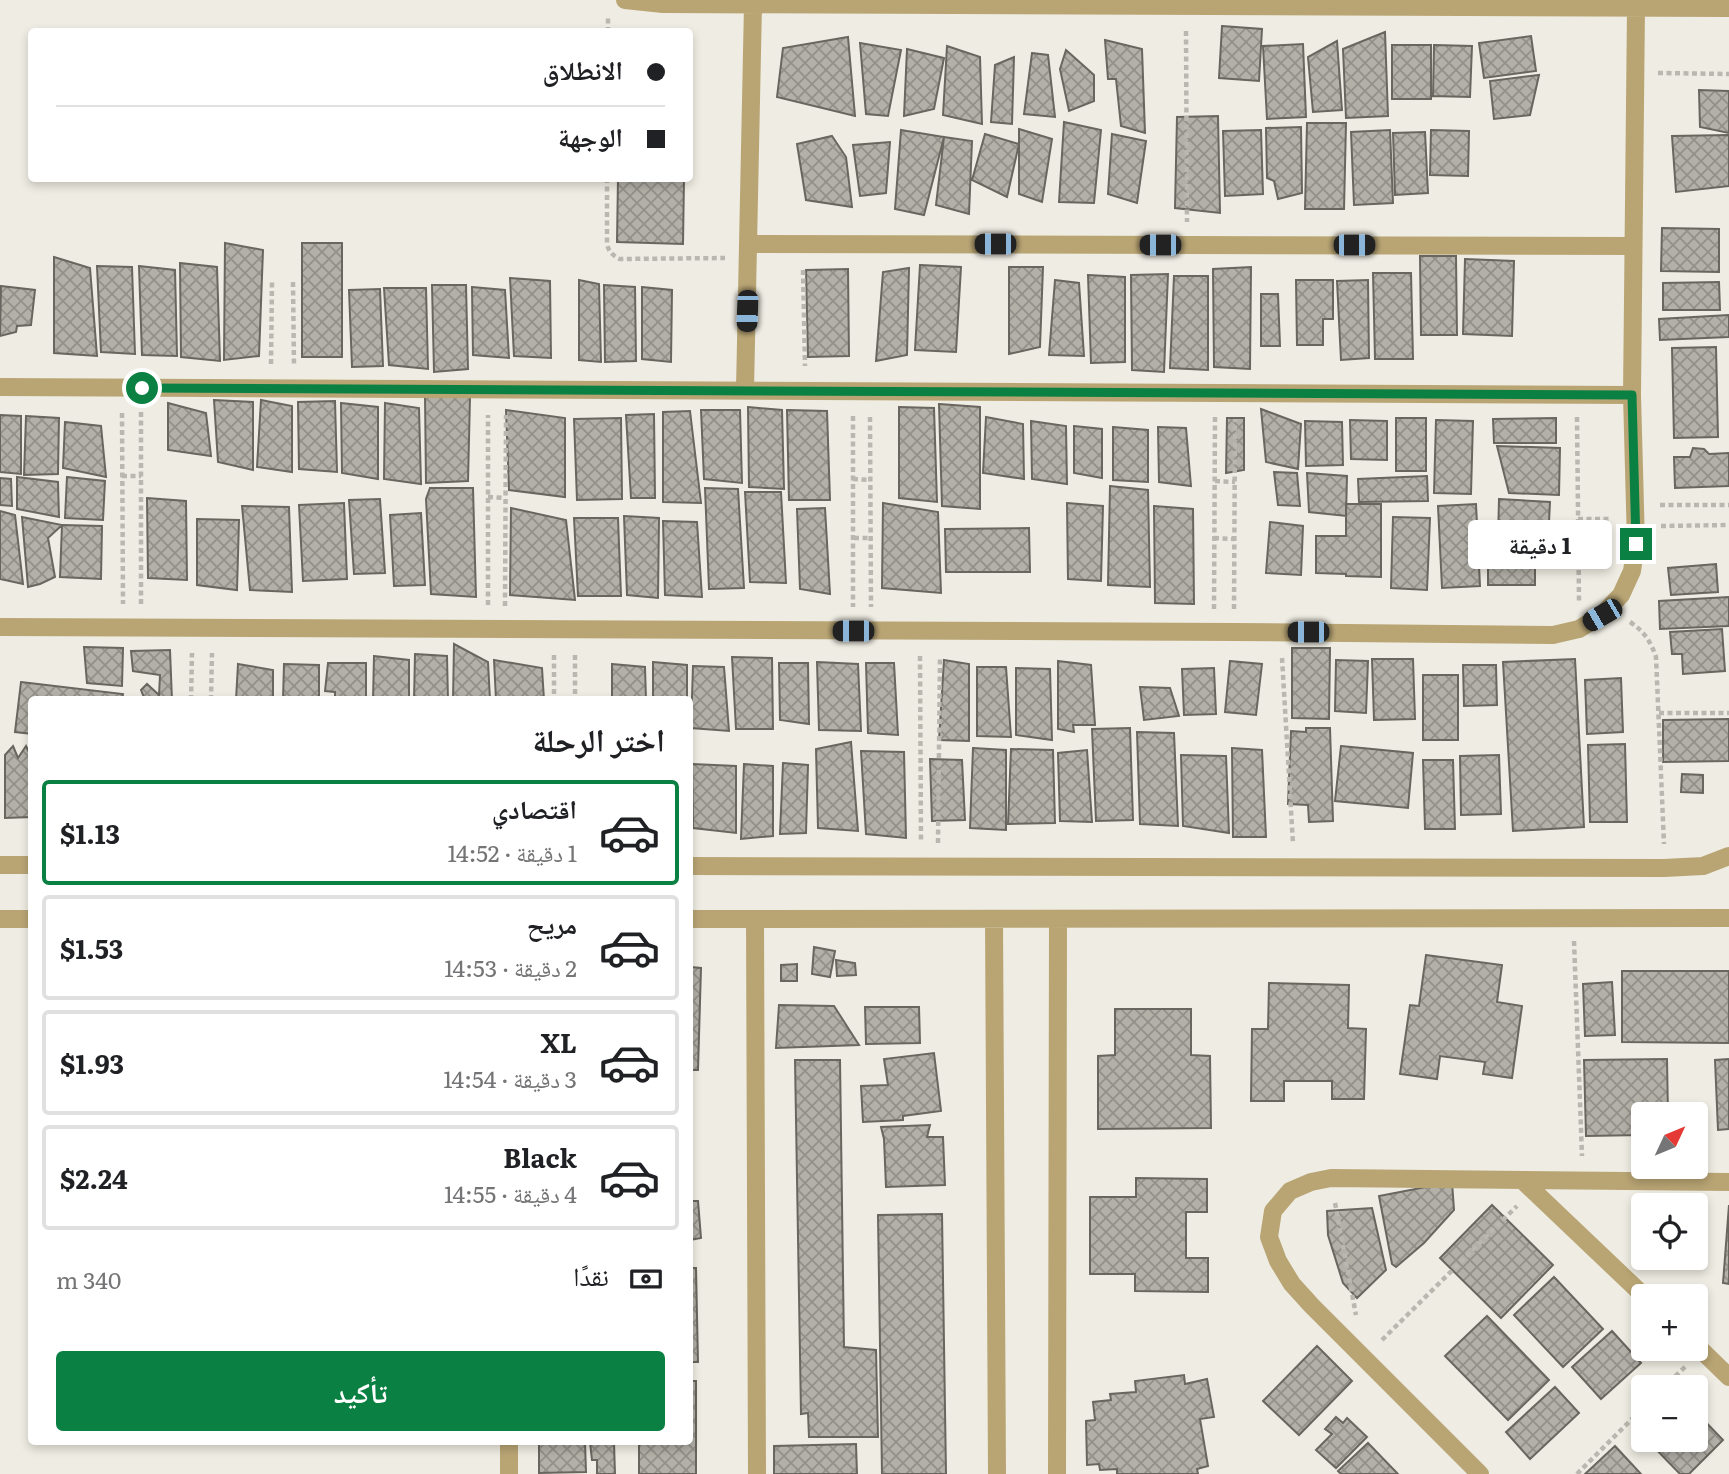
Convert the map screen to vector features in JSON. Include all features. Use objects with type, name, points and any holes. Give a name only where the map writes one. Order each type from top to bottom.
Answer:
[{"type":"street","points":[[625,0],[663,4],[1054,3],[1729,8]]},
{"type":"street","points":[[745,390],[753,4]]},
{"type":"street","points":[[0,627],[1553,635],[1579,629],[1602,615],[1620,595],[1632,571],[1636,544],[1632,395],[1636,8]]},
{"type":"street","points":[[749,251],[803,244],[1633,246]]},
{"type":"street","points":[[0,387],[1632,395]]},
{"type":"street","points":[[693,866],[1664,868],[1703,866],[1729,856]]},
{"type":"street","points":[[0,865],[28,865]]},
{"type":"street","points":[[693,919],[1729,918]]},
{"type":"street","points":[[0,919],[28,919]]},
{"type":"street","points":[[755,919],[757,1474]]},
{"type":"street","points":[[994,919],[998,1474]]},
{"type":"street","points":[[1056,1474],[1058,919]]},
{"type":"street","points":[[1480,1474],[1292,1284],[1278,1261],[1269,1237],[1273,1211],[1290,1191],[1311,1182],[1331,1178],[1528,1185],[1583,1181],[1729,1182]]},
{"type":"street","points":[[1528,1185],[1631,1284]]},
{"type":"street","points":[[1708,1357],[1729,1377]]},
{"type":"street","points":[[509,1445],[509,1474]]},
{"type":"path","points":[[1186,6],[1187,245]]},
{"type":"path","points":[[1636,72],[1729,74]]},
{"type":"path","points":[[607,182],[607,244],[609,251],[620,259],[749,251]]},
{"type":"path","points":[[803,244],[805,391]]},
{"type":"path","points":[[270,388],[272,281]]},
{"type":"path","points":[[293,282],[294,388]]},
{"type":"path","points":[[122,388],[122,476],[132,628]]},
{"type":"path","points":[[132,628],[141,476],[142,388]]},
{"type":"path","points":[[496,629],[488,497],[498,389]]},
{"type":"path","points":[[496,629],[505,498],[498,389]]},
{"type":"path","points":[[862,391],[853,479],[853,538],[862,631]]},
{"type":"path","points":[[862,391],[870,480],[870,538],[862,631]]},
{"type":"path","points":[[1213,632],[1216,393]]},
{"type":"path","points":[[1234,632],[1235,393]]},
{"type":"path","points":[[1577,396],[1579,629]]},
{"type":"path","points":[[122,476],[141,476]]},
{"type":"path","points":[[853,479],[870,480]]},
{"type":"path","points":[[1215,481],[1235,482]]},
{"type":"path","points":[[488,497],[505,498]]},
{"type":"path","points":[[1578,519],[1635,517],[1729,505]]},
{"type":"path","points":[[1635,517],[1729,525]]},
{"type":"path","points":[[853,538],[870,538]]},
{"type":"path","points":[[1214,538],[1235,538]]},
{"type":"path","points":[[1602,615],[1631,622],[1643,631],[1657,657],[1664,868]]},
{"type":"path","points":[[191,696],[192,628]]},
{"type":"path","points":[[211,696],[213,628]]},
{"type":"path","points":[[554,629],[554,696]]},
{"type":"path","points":[[574,629],[575,696]]},
{"type":"path","points":[[920,631],[929,865]]},
{"type":"path","points":[[929,865],[940,631]]},
{"type":"path","points":[[1280,632],[1294,867]]},
{"type":"path","points":[[1659,713],[1729,713]]},
{"type":"path","points":[[1573,919],[1583,1181]]},
{"type":"path","points":[[1331,1178],[1364,1358]]},
{"type":"path","points":[[1364,1358],[1528,1185]]},
{"type":"path","points":[[1577,1474],[1631,1420]]},
{"type":"building","points":[[1222,26],[1262,29],[1259,81],[1219,78]]},
{"type":"building","points":[[1385,32],[1388,116],[1346,118],[1343,49]]},
{"type":"building","points":[[1531,36],[1536,71],[1484,78],[1479,43]]},
{"type":"building","points":[[848,37],[855,116],[777,97],[783,48]]},
{"type":"building","points":[[1105,40],[1142,49],[1145,133],[1121,126],[1116,79],[1108,79]]},
{"type":"building","points":[[1337,41],[1342,110],[1313,112],[1308,57]]},
{"type":"building","points":[[860,43],[901,50],[888,116],[866,114]]},
{"type":"building","points":[[1303,44],[1306,117],[1267,119],[1263,46]]},
{"type":"building","points":[[1392,45],[1431,45],[1431,99],[1392,99]]},
{"type":"building","points":[[1434,45],[1472,46],[1470,97],[1433,96]]},
{"type":"building","points":[[947,46],[980,57],[982,124],[943,115]]},
{"type":"building","points":[[907,49],[944,58],[934,109],[904,116]]},
{"type":"building","points":[[1066,50],[1094,75],[1094,101],[1069,111],[1060,69]]},
{"type":"building","points":[[1032,53],[1048,55],[1055,117],[1024,114]]},
{"type":"building","points":[[1014,57],[1012,124],[991,122],[995,65]]},
{"type":"building","points":[[1539,75],[1530,115],[1494,119],[1490,81]]},
{"type":"building","points":[[1699,90],[1729,91],[1729,133],[1700,127]]},
{"type":"building","points":[[1218,116],[1220,213],[1175,208],[1177,117]]},
{"type":"building","points":[[1064,122],[1101,130],[1094,203],[1059,202]]},
{"type":"building","points":[[1307,123],[1346,123],[1344,209],[1305,209]]},
{"type":"building","points":[[1301,127],[1302,193],[1278,199],[1274,181],[1267,178],[1266,128]]},
{"type":"building","points":[[1019,129],[1052,139],[1042,202],[1019,194]]},
{"type":"building","points":[[901,130],[944,137],[924,215],[895,209]]},
{"type":"building","points":[[1261,130],[1263,194],[1225,196],[1223,131]]},
{"type":"building","points":[[1390,130],[1393,203],[1354,205],[1351,132]]},
{"type":"building","points":[[1431,130],[1469,131],[1468,176],[1430,175]]},
{"type":"building","points":[[1425,132],[1428,193],[1395,195],[1393,133]]},
{"type":"building","points":[[985,134],[1019,144],[1007,197],[972,180]]},
{"type":"building","points":[[1112,134],[1146,141],[1137,203],[1108,194]]},
{"type":"building","points":[[1729,135],[1729,186],[1676,192],[1672,136]]},
{"type":"building","points":[[832,136],[846,157],[852,207],[806,200],[797,144]]},
{"type":"building","points":[[944,137],[972,141],[969,214],[936,205]]},
{"type":"building","points":[[890,142],[886,193],[860,196],[853,145]]},
{"type":"building","points":[[618,182],[684,182],[683,244],[617,242]]},
{"type":"building","points":[[1662,228],[1719,229],[1719,272],[1661,271]]},
{"type":"building","points":[[225,243],[263,250],[259,356],[224,360]]},
{"type":"building","points":[[302,243],[342,243],[342,357],[302,357]]},
{"type":"building","points":[[1420,256],[1456,256],[1457,335],[1421,335]]},
{"type":"building","points":[[54,257],[90,268],[97,356],[54,353]]},
{"type":"building","points":[[1465,259],[1514,261],[1512,336],[1463,334]]},
{"type":"building","points":[[180,263],[217,267],[220,361],[181,357]]},
{"type":"building","points":[[920,265],[961,267],[956,352],[915,350]]},
{"type":"building","points":[[97,266],[132,267],[135,354],[101,352]]},
{"type":"building","points":[[139,266],[175,270],[177,356],[142,355]]},
{"type":"building","points":[[1009,267],[1043,267],[1040,347],[1009,354]]},
{"type":"building","points":[[1251,267],[1250,369],[1214,367],[1213,269]]},
{"type":"building","points":[[909,268],[907,355],[876,361],[883,272]]},
{"type":"building","points":[[848,269],[849,356],[808,357],[806,270]]},
{"type":"building","points":[[1373,273],[1411,273],[1413,359],[1375,359]]},
{"type":"building","points":[[1168,274],[1164,372],[1132,370],[1131,275]]},
{"type":"building","points":[[1088,275],[1125,277],[1125,362],[1091,363]]},
{"type":"building","points":[[1174,276],[1208,276],[1208,370],[1170,368]]},
{"type":"building","points":[[510,278],[550,281],[551,358],[514,356]]},
{"type":"building","points":[[579,280],[599,284],[601,362],[579,360]]},
{"type":"building","points":[[1055,280],[1079,283],[1084,356],[1049,355]]},
{"type":"building","points":[[1296,280],[1333,280],[1333,319],[1323,319],[1323,345],[1297,345]]},
{"type":"building","points":[[1368,280],[1369,358],[1341,360],[1337,281]]},
{"type":"building","points":[[1719,282],[1720,310],[1663,310],[1663,283]]},
{"type":"building","points":[[432,285],[466,285],[468,369],[434,372]]},
{"type":"building","points":[[604,285],[635,287],[636,361],[605,362]]},
{"type":"building","points":[[1,286],[35,290],[31,325],[17,326],[16,332],[0,336]]},
{"type":"building","points":[[472,287],[505,290],[509,358],[473,355]]},
{"type":"building","points":[[642,287],[672,290],[671,362],[642,359]]},
{"type":"building","points":[[384,288],[426,288],[428,369],[389,365]]},
{"type":"building","points":[[380,289],[383,366],[352,367],[349,290]]},
{"type":"building","points":[[1261,294],[1278,294],[1280,346],[1261,346]]},
{"type":"building","points":[[1729,315],[1729,337],[1660,340],[1659,319]]},
{"type":"building","points":[[1716,347],[1718,437],[1674,438],[1672,348]]},
{"type":"building","points":[[425,396],[470,397],[468,481],[426,483]]},
{"type":"building","points":[[214,400],[253,402],[253,470],[218,462]]},
{"type":"building","points":[[261,400],[292,406],[292,472],[257,467]]},
{"type":"building","points":[[335,401],[337,472],[299,469],[298,402]]},
{"type":"building","points":[[168,403],[206,413],[211,456],[168,450]]},
{"type":"building","points":[[341,403],[378,407],[378,479],[342,473]]},
{"type":"building","points":[[385,403],[419,408],[421,484],[384,479]]},
{"type":"building","points":[[939,404],[980,407],[980,509],[942,506]]},
{"type":"building","points":[[748,407],[782,410],[784,489],[749,487]]},
{"type":"building","points":[[899,407],[934,408],[937,502],[899,498]]},
{"type":"building","points":[[1261,409],[1301,424],[1298,469],[1266,462]]},
{"type":"building","points":[[506,410],[565,418],[565,497],[509,490]]},
{"type":"building","points":[[701,410],[740,410],[742,483],[704,479]]},
{"type":"building","points":[[787,410],[827,411],[830,500],[789,500]]},
{"type":"building","points":[[690,411],[701,503],[663,502],[663,412]]},
{"type":"building","points":[[654,414],[655,498],[631,498],[626,415]]},
{"type":"building","points":[[0,415],[21,416],[21,474],[0,472]]},
{"type":"building","points":[[26,416],[59,418],[58,474],[24,475]]},
{"type":"building","points":[[986,417],[1023,424],[1024,479],[983,473]]},
{"type":"building","points":[[621,418],[622,499],[577,500],[574,419]]},
{"type":"building","points":[[1227,418],[1244,418],[1244,470],[1226,473]]},
{"type":"building","points":[[1396,418],[1426,418],[1426,471],[1396,471]]},
{"type":"building","points":[[1556,418],[1556,443],[1494,443],[1493,419]]},
{"type":"building","points":[[1350,420],[1387,421],[1387,460],[1351,459]]},
{"type":"building","points":[[1436,420],[1473,421],[1471,494],[1434,493]]},
{"type":"building","points":[[1031,421],[1066,426],[1067,484],[1032,479]]},
{"type":"building","points":[[1305,421],[1342,422],[1343,465],[1306,466]]},
{"type":"building","points":[[65,422],[101,426],[106,477],[63,468]]},
{"type":"building","points":[[1074,426],[1102,429],[1102,478],[1074,473]]},
{"type":"building","points":[[1113,427],[1148,430],[1148,482],[1113,480]]},
{"type":"building","points":[[1158,427],[1186,428],[1191,486],[1159,482]]},
{"type":"building","points":[[1497,446],[1560,448],[1559,495],[1509,493]]},
{"type":"building","points":[[1693,448],[1704,449],[1709,454],[1729,453],[1729,486],[1675,488],[1674,457],[1690,457]]},
{"type":"building","points":[[1274,472],[1297,473],[1300,506],[1278,505]]},
{"type":"building","points":[[1307,473],[1347,476],[1346,516],[1309,512]]},
{"type":"building","points":[[1427,476],[1428,501],[1359,502],[1358,479]]},
{"type":"building","points":[[17,477],[58,482],[59,517],[17,509]]},
{"type":"building","points":[[67,477],[105,481],[103,520],[65,518]]},
{"type":"building","points":[[0,478],[11,479],[12,506],[0,505]]},
{"type":"building","points":[[1110,486],[1148,490],[1150,587],[1108,585]]},
{"type":"building","points":[[430,488],[473,488],[476,597],[431,594],[426,499]]},
{"type":"building","points":[[705,488],[738,489],[744,588],[709,589]]},
{"type":"building","points":[[745,492],[781,492],[786,583],[750,582]]},
{"type":"building","points":[[147,498],[186,501],[187,580],[148,578]]},
{"type":"building","points":[[380,499],[385,573],[354,574],[349,500]]},
{"type":"building","points":[[1499,499],[1550,502],[1548,542],[1498,540]]},
{"type":"building","points":[[344,503],[347,579],[303,581],[299,505]]},
{"type":"building","points":[[883,503],[938,512],[941,593],[882,588]]},
{"type":"building","points":[[1067,503],[1103,506],[1101,581],[1068,579]]},
{"type":"building","points":[[1346,504],[1381,504],[1381,577],[1316,573],[1316,536],[1346,536]]},
{"type":"building","points":[[1476,504],[1480,586],[1442,588],[1438,506]]},
{"type":"building","points":[[242,506],[289,507],[292,592],[250,590]]},
{"type":"building","points":[[1154,506],[1193,509],[1194,604],[1155,603]]},
{"type":"building","points":[[511,508],[566,520],[575,600],[510,595]]},
{"type":"building","points":[[825,508],[830,594],[800,589],[797,509]]},
{"type":"building","points":[[0,511],[15,515],[23,584],[0,579]]},
{"type":"building","points":[[421,513],[425,585],[394,586],[390,515]]},
{"type":"building","points":[[624,516],[659,518],[658,598],[627,595]]},
{"type":"building","points":[[22,517],[62,525],[48,538],[55,577],[28,587]]},
{"type":"building","points":[[1393,517],[1430,518],[1427,590],[1391,588]]},
{"type":"building","points":[[574,518],[618,518],[621,596],[578,596]]},
{"type":"building","points":[[197,519],[239,520],[237,590],[197,585]]},
{"type":"building","points":[[663,521],[697,522],[702,597],[665,595]]},
{"type":"building","points":[[1270,522],[1303,526],[1301,575],[1266,573]]},
{"type":"building","points":[[62,525],[102,526],[101,579],[60,577]]},
{"type":"building","points":[[1029,528],[1030,572],[946,572],[945,529]]},
{"type":"building","points":[[1488,557],[1535,557],[1535,585],[1488,585]]},
{"type":"building","points":[[1716,564],[1718,592],[1671,595],[1668,568]]},
{"type":"building","points":[[1729,597],[1729,626],[1660,629],[1659,601]]},
{"type":"building","points":[[1722,629],[1725,671],[1683,674],[1682,654],[1672,654],[1670,632]]},
{"type":"building","points":[[454,644],[488,662],[490,696],[453,696]]},
{"type":"building","points":[[84,647],[123,648],[122,686],[87,683]]},
{"type":"building","points":[[1292,648],[1330,648],[1329,719],[1292,718]]},
{"type":"building","points":[[170,650],[172,696],[143,696],[141,690],[147,684],[159,695],[160,675],[133,671],[131,651]]},
{"type":"building","points":[[415,654],[447,656],[448,696],[414,696]]},
{"type":"building","points":[[374,656],[409,660],[409,696],[373,696]]},
{"type":"building","points":[[732,657],[772,658],[773,729],[736,729]]},
{"type":"building","points":[[1372,659],[1413,659],[1415,719],[1374,720]]},
{"type":"building","points":[[1575,659],[1584,827],[1513,831],[1503,662]]},
{"type":"building","points":[[494,660],[542,668],[544,696],[496,696]]},
{"type":"building","points":[[944,660],[969,664],[969,741],[939,740]]},
{"type":"building","points":[[1336,660],[1368,661],[1366,713],[1335,711]]},
{"type":"building","points":[[1058,661],[1091,665],[1095,725],[1073,725],[1074,732],[1058,729]]},
{"type":"building","points":[[1230,661],[1262,664],[1256,715],[1225,712]]},
{"type":"building","points":[[653,662],[687,665],[687,696],[653,696]]},
{"type":"building","points":[[817,662],[858,664],[861,731],[819,730]]},
{"type":"building","points":[[328,663],[366,663],[366,696],[335,696],[335,692],[325,691]]},
{"type":"building","points":[[779,663],[808,663],[809,724],[780,720]]},
{"type":"building","points":[[866,663],[894,663],[898,735],[868,733]]},
{"type":"building","points":[[238,664],[273,670],[273,696],[236,696]]},
{"type":"building","points":[[284,664],[319,665],[319,696],[283,696]]},
{"type":"building","points":[[612,664],[645,667],[646,696],[612,696]]},
{"type":"building","points":[[1463,665],[1496,665],[1497,705],[1464,706]]},
{"type":"building","points":[[693,666],[724,667],[729,731],[693,728]]},
{"type":"building","points":[[977,667],[1006,667],[1011,737],[977,736]]},
{"type":"building","points":[[1016,668],[1050,669],[1052,740],[1016,735]]},
{"type":"building","points":[[1214,668],[1216,714],[1184,715],[1182,669]]},
{"type":"building","points":[[1423,675],[1458,675],[1458,740],[1423,740]]},
{"type":"building","points":[[1621,678],[1623,732],[1587,734],[1585,680]]},
{"type":"building","points":[[21,682],[123,694],[28,696],[28,734],[15,732]]},
{"type":"building","points":[[1140,687],[1170,688],[1179,716],[1144,720]]},
{"type":"building","points":[[1729,719],[1729,761],[1663,762],[1663,720]]},
{"type":"building","points":[[1130,728],[1133,820],[1096,821],[1092,729]]},
{"type":"building","points":[[1306,728],[1330,728],[1333,821],[1309,822],[1308,805],[1288,804],[1291,731],[1306,732]]},
{"type":"building","points":[[1137,732],[1174,733],[1178,826],[1140,824]]},
{"type":"building","points":[[851,742],[858,831],[818,828],[816,749]]},
{"type":"building","points":[[1625,744],[1627,822],[1590,822],[1588,745]]},
{"type":"building","points":[[13,746],[18,758],[26,746],[28,750],[28,817],[5,818],[5,755]]},
{"type":"building","points":[[1341,746],[1413,753],[1408,808],[1335,801]]},
{"type":"building","points":[[973,748],[1006,750],[1006,830],[970,828]]},
{"type":"building","points":[[1232,748],[1262,750],[1266,837],[1233,837]]},
{"type":"building","points":[[1011,749],[1053,750],[1055,823],[1008,824]]},
{"type":"building","points":[[1087,750],[1092,822],[1060,821],[1058,753]]},
{"type":"building","points":[[861,751],[904,752],[906,838],[866,834]]},
{"type":"building","points":[[1181,755],[1226,756],[1229,833],[1183,826]]},
{"type":"building","points":[[1499,755],[1501,814],[1461,815],[1460,756]]},
{"type":"building","points":[[930,759],[962,760],[965,820],[932,821]]},
{"type":"building","points":[[1423,760],[1453,760],[1455,829],[1425,829]]},
{"type":"building","points":[[783,763],[808,765],[806,833],[780,834]]},
{"type":"building","points":[[693,764],[736,766],[736,833],[693,828]]},
{"type":"building","points":[[744,764],[773,766],[773,836],[741,839]]},
{"type":"building","points":[[1682,774],[1703,775],[1703,793],[1681,792]]},
{"type":"building","points":[[814,947],[835,951],[830,977],[812,974]]},
{"type":"building","points":[[1426,955],[1502,965],[1497,1002],[1522,1006],[1512,1078],[1483,1074],[1485,1062],[1440,1056],[1437,1079],[1400,1074],[1410,1005],[1419,1006]]},
{"type":"building","points":[[836,960],[855,963],[856,975],[837,976]]},
{"type":"building","points":[[797,964],[797,981],[781,981],[781,965]]},
{"type":"building","points":[[693,967],[701,968],[698,1070],[693,1070]]},
{"type":"building","points":[[1622,971],[1729,971],[1729,1043],[1622,1042]]},
{"type":"building","points":[[1612,982],[1615,1035],[1585,1036],[1583,984]]},
{"type":"building","points":[[1269,983],[1349,985],[1348,1028],[1366,1029],[1364,1099],[1332,1099],[1332,1081],[1284,1081],[1284,1101],[1251,1101],[1252,1029],[1268,1029]]},
{"type":"building","points":[[779,1005],[834,1006],[859,1045],[776,1048]]},
{"type":"building","points":[[865,1007],[919,1007],[920,1043],[866,1044]]},
{"type":"building","points":[[1115,1009],[1191,1009],[1191,1055],[1210,1056],[1211,1128],[1098,1129],[1098,1056],[1115,1055]]},
{"type":"building","points":[[934,1053],[941,1111],[903,1116],[903,1120],[863,1122],[861,1086],[888,1085],[884,1059]]},
{"type":"building","points":[[1667,1059],[1668,1102],[1631,1102],[1631,1135],[1586,1136],[1584,1060]]},
{"type":"building","points":[[1729,1059],[1729,1129],[1718,1130],[1715,1060]]},
{"type":"building","points":[[795,1060],[840,1060],[844,1347],[876,1350],[878,1437],[809,1437],[808,1413],[801,1414]]},
{"type":"building","points":[[930,1125],[927,1137],[943,1137],[945,1185],[886,1187],[881,1127]]},
{"type":"building","points":[[1136,1178],[1207,1179],[1207,1212],[1186,1212],[1186,1258],[1208,1258],[1208,1292],[1135,1291],[1135,1274],[1090,1274],[1090,1197],[1136,1197]]},
{"type":"building","points":[[1452,1182],[1454,1210],[1424,1243],[1396,1267],[1392,1264],[1379,1196]]},
{"type":"building","points":[[693,1201],[698,1201],[701,1238],[693,1239]]},
{"type":"building","points":[[1492,1205],[1553,1265],[1501,1318],[1440,1258]]},
{"type":"building","points":[[1729,1205],[1729,1284],[1723,1283]]},
{"type":"building","points":[[1372,1208],[1386,1270],[1357,1298],[1343,1283],[1328,1235],[1327,1211]]},
{"type":"building","points":[[942,1214],[946,1474],[882,1474],[878,1215]]},
{"type":"building","points":[[693,1268],[696,1268],[698,1362],[693,1362]]},
{"type":"building","points":[[1554,1277],[1603,1329],[1563,1367],[1514,1315]]},
{"type":"building","points":[[1487,1316],[1549,1380],[1508,1420],[1445,1356]]},
{"type":"building","points":[[1612,1331],[1631,1352],[1631,1361],[1641,1363],[1601,1399],[1572,1367]]},
{"type":"building","points":[[1317,1346],[1352,1381],[1299,1435],[1263,1401]]},
{"type":"building","points":[[1184,1375],[1185,1384],[1207,1379],[1214,1417],[1200,1419],[1208,1466],[1197,1469],[1198,1474],[1117,1474],[1117,1469],[1100,1470],[1099,1464],[1087,1465],[1086,1421],[1095,1420],[1093,1402],[1111,1400],[1110,1394],[1136,1392],[1135,1381]]},
{"type":"building","points":[[693,1381],[696,1381],[696,1474],[639,1474],[639,1445],[693,1445]]},
{"type":"building","points":[[1555,1387],[1579,1413],[1530,1459],[1506,1432]]},
{"type":"building","points":[[1336,1417],[1343,1423],[1347,1418],[1367,1437],[1336,1468],[1316,1450],[1332,1434],[1325,1429]]},
{"type":"building","points":[[1708,1424],[1723,1440],[1689,1474],[1680,1474],[1659,1452],[1708,1452]]},
{"type":"building","points":[[1368,1443],[1398,1474],[1341,1474],[1338,1471]]},
{"type":"building","points":[[856,1444],[857,1474],[774,1474],[774,1446]]},
{"type":"building","points":[[539,1445],[585,1445],[586,1472],[539,1473]]},
{"type":"building","points":[[590,1445],[614,1445],[615,1474],[597,1474],[597,1460],[592,1460]]},
{"type":"building","points":[[1615,1446],[1641,1474],[1585,1474]]},
{"type":"route","points":[[142,388],[1632,395],[1636,544]]}]
